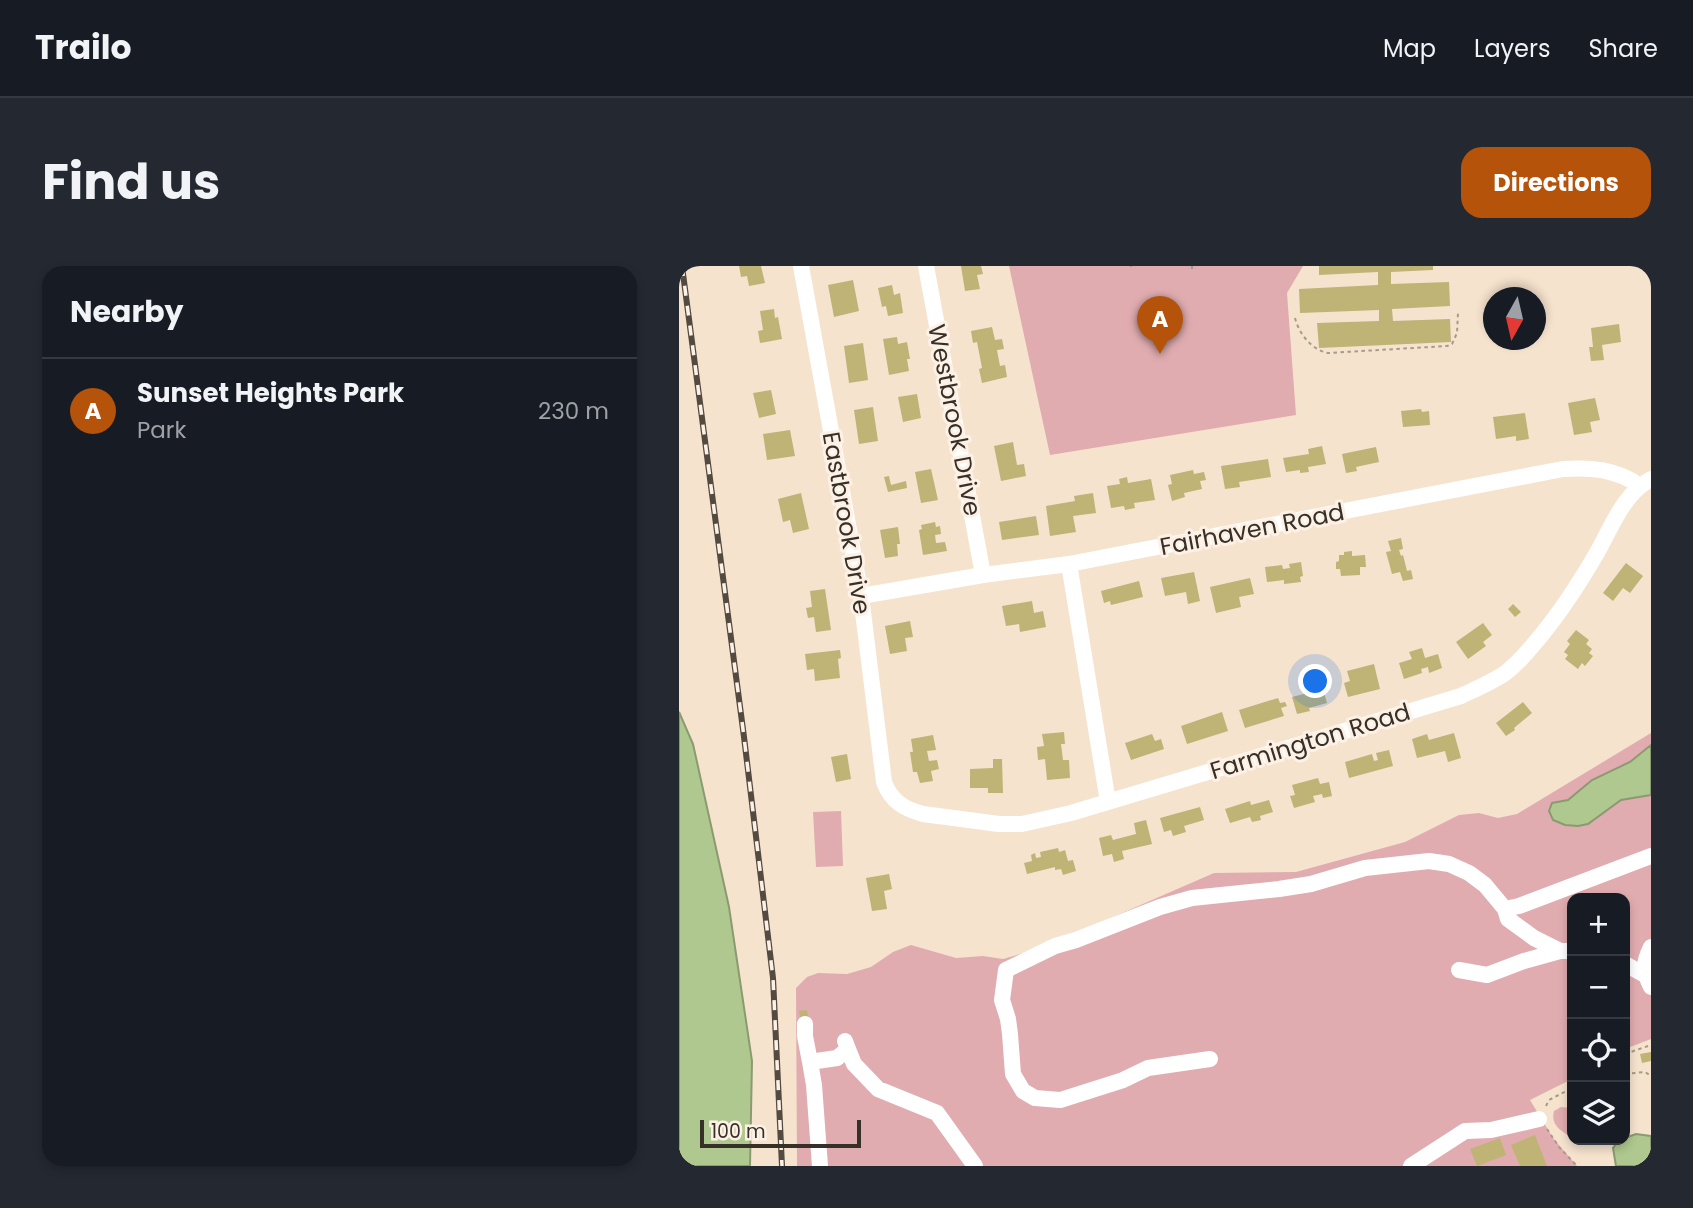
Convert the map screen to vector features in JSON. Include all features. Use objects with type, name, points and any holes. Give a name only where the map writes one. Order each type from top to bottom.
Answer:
[{"type":"street","name":"Eastbrook Drive","points":[[801,266],[861,596],[884,782]]},
{"type":"street","name":"Westbrook Drive","points":[[926,266],[983,575]]},
{"type":"street","name":"Fairhaven Road","points":[[861,596],[983,575],[1069,564],[1555,470],[1592,468],[1645,482]]},
{"type":"street","name":"Farmington Road","points":[[884,782],[894,801],[913,811],[1011,825],[1022,824],[1071,813],[1461,696],[1506,673],[1549,627],[1579,585],[1626,502],[1645,482]]},
{"type":"street","points":[[1069,564],[1108,802]]},
{"type":"street","points":[[1505,909],[1651,856]]},
{"type":"street","points":[[1209,1059],[1148,1068],[1123,1080],[1060,1100],[1034,1098],[1023,1091],[1013,1074],[1010,1034],[1002,1000],[1006,970],[1055,946],[1192,898],[1311,884],[1365,867],[1429,861],[1449,864],[1469,873],[1485,885],[1505,909],[1508,919],[1534,938],[1566,951]]},
{"type":"street","points":[[1648,981],[1644,973],[1651,947]]},
{"type":"street","points":[[1459,970],[1487,975],[1524,961],[1566,951]]},
{"type":"street","points":[[1630,968],[1648,981]]},
{"type":"street","points":[[805,1024],[820,1166]]},
{"type":"street","points":[[810,1062],[837,1058],[846,1045],[854,1064],[878,1089],[937,1113],[975,1166]]},
{"type":"street","points":[[1411,1166],[1465,1131],[1491,1130],[1539,1119]]},
{"type":"path","points":[[1295,318],[1297,329],[1315,348],[1328,353],[1447,346],[1452,344],[1457,333],[1458,313]]},
{"type":"path","points":[[1630,1052],[1651,1045]]},
{"type":"path","points":[[1630,1074],[1645,1072],[1651,1076]]},
{"type":"path","points":[[1567,1091],[1549,1100],[1539,1119],[1577,1166]]},
{"type":"shaded area","points":[[1009,266],[1303,266],[1287,293],[1296,415],[1050,455]]},
{"type":"shaded area","points":[[679,712],[693,744],[729,907],[752,1061],[750,1166],[679,1166]]},
{"type":"shaded area","points":[[1651,733],[1651,1039],[1630,1047],[1630,893],[1567,893],[1567,1082],[1530,1100],[1553,1138],[1577,1166],[797,1166],[796,988],[807,977],[818,973],[847,974],[871,967],[893,952],[911,945],[956,958],[983,956],[1003,959],[1042,948],[1214,873],[1296,872],[1405,842],[1459,815],[1479,813],[1498,818],[1517,814]]},
{"type":"shaded area","points":[[1651,745],[1651,795],[1621,800],[1588,824],[1565,825],[1553,820],[1549,811],[1552,803],[1568,800],[1592,780],[1630,762]]},
{"type":"shaded area","points":[[841,811],[843,866],[816,867],[813,812]]},
{"type":"shaded area","points":[[1567,1108],[1567,1134],[1554,1121],[1554,1111]]},
{"type":"shaded area","points":[[1636,1134],[1651,1136],[1651,1166],[1616,1166],[1613,1148],[1615,1145],[1630,1145],[1630,1136]]},
{"type":"building","points":[[739,266],[761,266],[765,283],[749,286],[747,276],[741,277]]},
{"type":"building","points":[[961,266],[981,266],[983,274],[977,275],[980,289],[965,291]]},
{"type":"building","points":[[1319,266],[1433,266],[1433,270],[1391,272],[1391,284],[1449,282],[1450,306],[1392,309],[1393,321],[1450,319],[1451,342],[1319,348],[1317,323],[1379,321],[1379,310],[1300,313],[1299,289],[1378,285],[1378,272],[1319,275]]},
{"type":"building","points":[[853,280],[859,311],[834,317],[828,285]]},
{"type":"building","points":[[892,285],[894,295],[900,293],[903,313],[888,316],[886,306],[882,307],[878,288]]},
{"type":"building","points":[[774,309],[782,339],[760,343],[758,331],[763,330],[760,311]]},
{"type":"building","points":[[1619,324],[1621,342],[1602,345],[1604,360],[1591,361],[1591,328]]},
{"type":"building","points":[[992,327],[995,340],[1002,339],[1004,349],[997,350],[1000,366],[1005,365],[1007,377],[982,383],[977,342],[973,343],[971,331]]},
{"type":"building","points":[[897,337],[898,344],[907,342],[909,371],[889,375],[883,339]]},
{"type":"building","points":[[863,343],[868,380],[849,383],[844,346]]},
{"type":"building","points":[[771,390],[776,414],[759,418],[753,393]]},
{"type":"building","points":[[917,394],[921,418],[903,422],[898,397]]},
{"type":"building","points":[[1595,398],[1600,420],[1590,422],[1592,432],[1574,435],[1568,403]]},
{"type":"building","points":[[873,407],[878,441],[859,444],[854,410]]},
{"type":"building","points":[[1421,409],[1422,412],[1429,411],[1430,425],[1403,427],[1401,411]]},
{"type":"building","points":[[1525,413],[1529,439],[1516,441],[1516,436],[1496,439],[1493,417]]},
{"type":"building","points":[[790,430],[795,456],[767,460],[763,434]]},
{"type":"building","points":[[1013,442],[1017,465],[1024,464],[1026,476],[1001,481],[994,446]]},
{"type":"building","points":[[1322,446],[1326,464],[1308,467],[1309,472],[1286,472],[1283,458],[1309,454],[1308,449]]},
{"type":"building","points":[[1376,447],[1379,462],[1356,467],[1357,471],[1346,473],[1342,454]]},
{"type":"building","points":[[1268,459],[1271,477],[1239,482],[1240,487],[1225,489],[1221,466]]},
{"type":"building","points":[[931,469],[938,500],[921,503],[915,472]]},
{"type":"building","points":[[1193,470],[1194,474],[1204,472],[1206,480],[1200,481],[1202,489],[1184,493],[1185,497],[1172,501],[1168,485],[1172,484],[1170,475]]},
{"type":"building","points":[[889,476],[891,485],[906,481],[907,488],[888,492],[884,477]]},
{"type":"building","points":[[1127,477],[1128,483],[1151,479],[1155,500],[1134,503],[1135,508],[1125,510],[1124,506],[1111,508],[1107,486],[1120,484],[1119,479]]},
{"type":"building","points":[[801,493],[809,529],[793,533],[790,520],[783,522],[778,499]]},
{"type":"building","points":[[1093,493],[1096,513],[1073,516],[1076,532],[1050,536],[1046,506],[1075,501],[1074,496]]},
{"type":"building","points":[[1036,516],[1039,535],[1002,540],[999,522]]},
{"type":"building","points":[[935,522],[936,527],[940,526],[941,534],[935,535],[936,543],[945,542],[947,551],[923,555],[919,530],[922,529],[921,525]]},
{"type":"building","points":[[898,527],[898,556],[885,558],[880,530]]},
{"type":"building","points":[[1401,538],[1403,549],[1399,550],[1407,571],[1411,570],[1413,579],[1403,581],[1400,572],[1392,574],[1386,552],[1391,551],[1388,541]]},
{"type":"building","points":[[1352,551],[1352,556],[1365,555],[1366,567],[1360,567],[1360,575],[1341,576],[1340,569],[1336,569],[1339,555]]},
{"type":"building","points":[[1301,562],[1301,582],[1267,582],[1265,567],[1282,565],[1283,569],[1290,568],[1289,564]]},
{"type":"building","points":[[1626,563],[1643,576],[1630,593],[1623,588],[1613,601],[1603,593]]},
{"type":"building","points":[[1194,572],[1200,601],[1188,604],[1186,592],[1165,596],[1161,578]]},
{"type":"building","points":[[1250,578],[1254,594],[1239,597],[1241,607],[1216,613],[1210,587]]},
{"type":"building","points":[[1139,581],[1143,597],[1111,605],[1110,601],[1104,603],[1101,591]]},
{"type":"building","points":[[825,589],[831,630],[816,632],[814,617],[808,618],[806,608],[812,607],[810,591]]},
{"type":"building","points":[[1032,601],[1034,613],[1043,611],[1046,627],[1020,632],[1019,624],[1006,626],[1002,606]]},
{"type":"building","points":[[1513,604],[1521,612],[1515,617],[1508,609]]},
{"type":"building","points":[[910,621],[913,637],[905,638],[907,651],[890,654],[885,626]]},
{"type":"building","points":[[1483,623],[1492,635],[1483,642],[1486,646],[1468,659],[1456,642]]},
{"type":"building","points":[[1576,630],[1589,640],[1586,644],[1592,649],[1589,653],[1593,656],[1585,666],[1582,663],[1578,669],[1565,659],[1568,655],[1564,652],[1570,644],[1567,641]]},
{"type":"building","points":[[1422,648],[1425,658],[1438,654],[1442,668],[1429,673],[1428,667],[1421,669],[1422,673],[1404,679],[1399,663],[1412,659],[1409,652]]},
{"type":"building","points":[[840,650],[840,678],[815,681],[814,669],[807,670],[805,654]]},
{"type":"building","points":[[1374,664],[1380,689],[1348,697],[1344,683],[1350,681],[1347,671]]},
{"type":"building","points":[[1323,689],[1327,703],[1297,714],[1292,697]]},
{"type":"building","points":[[1278,698],[1280,703],[1285,702],[1287,706],[1281,708],[1284,716],[1245,728],[1239,710]]},
{"type":"building","points":[[1523,702],[1532,713],[1506,736],[1496,723]]},
{"type":"building","points":[[1222,712],[1228,731],[1187,744],[1181,726]]},
{"type":"building","points":[[1064,732],[1065,744],[1061,744],[1063,760],[1069,760],[1070,778],[1047,780],[1045,759],[1038,760],[1037,747],[1044,746],[1042,734]]},
{"type":"building","points":[[1454,733],[1461,758],[1448,762],[1445,751],[1417,758],[1412,739],[1427,734],[1429,740]]},
{"type":"building","points":[[1152,734],[1155,741],[1161,739],[1164,749],[1131,760],[1125,743]]},
{"type":"building","points":[[933,735],[936,750],[927,751],[929,761],[937,760],[939,769],[931,771],[933,781],[920,783],[917,772],[913,772],[911,739]]},
{"type":"building","points":[[1389,750],[1393,766],[1349,778],[1345,762],[1372,754],[1374,761],[1378,760],[1376,753]]},
{"type":"building","points":[[847,754],[851,779],[836,782],[831,757]]},
{"type":"building","points":[[993,759],[1002,759],[1003,793],[988,793],[988,788],[970,788],[970,769],[993,768]]},
{"type":"building","points":[[1318,778],[1320,784],[1329,782],[1332,796],[1313,796],[1315,802],[1294,808],[1290,796],[1295,795],[1292,785]]},
{"type":"building","points":[[1269,800],[1273,812],[1260,816],[1261,820],[1252,822],[1250,817],[1230,823],[1225,809],[1250,801],[1251,805]]},
{"type":"building","points":[[1200,807],[1204,820],[1184,826],[1186,832],[1173,836],[1171,830],[1164,832],[1160,818]]},
{"type":"building","points":[[1146,820],[1152,844],[1122,851],[1124,859],[1114,862],[1112,854],[1103,856],[1099,838],[1111,835],[1113,840],[1136,834],[1134,823]]},
{"type":"building","points":[[1058,848],[1059,852],[1065,850],[1068,861],[1073,860],[1076,871],[1063,875],[1061,869],[1055,870],[1055,867],[1027,874],[1024,863],[1032,861],[1031,855],[1035,853],[1036,858],[1041,857],[1040,852]]},
{"type":"building","points":[[889,874],[892,889],[884,891],[887,909],[872,911],[866,878]]},
{"type":"building","points":[[807,1010],[809,1020],[801,1021],[799,1011]]},
{"type":"building","points":[[1651,1052],[1651,1061],[1642,1063],[1640,1054]]},
{"type":"building","points":[[1535,1135],[1547,1166],[1520,1166],[1511,1145]]},
{"type":"building","points":[[1500,1138],[1506,1155],[1477,1166],[1470,1149]]},
{"type":"railway","points":[[682,266],[773,978],[782,1166]]},
{"type":"place","name":"Sunset Heights Park","points":[[1160,354]]}]
